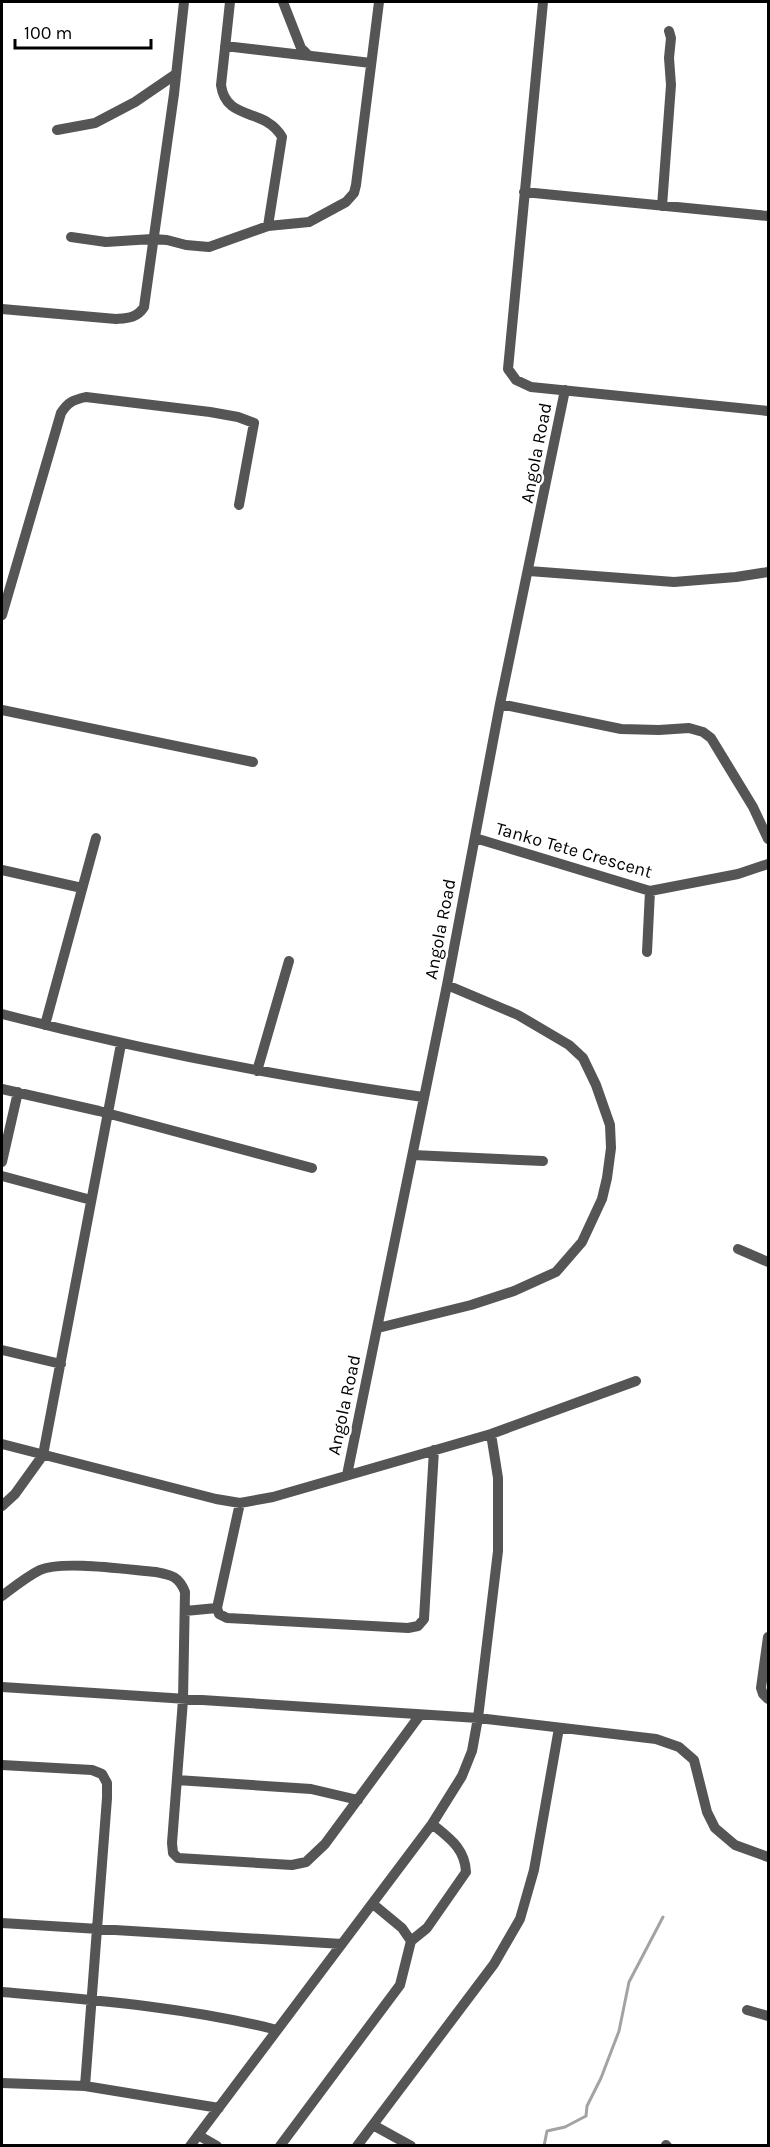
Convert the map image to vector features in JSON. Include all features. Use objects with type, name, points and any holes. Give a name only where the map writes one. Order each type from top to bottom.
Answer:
[{"type":"street","points":[[2,309],[116,319],[139,314],[144,307],[184,2]]},
{"type":"street","points":[[230,2],[221,85],[222,98],[230,106],[277,128],[282,137],[268,226]]},
{"type":"street","points":[[283,2],[301,48],[309,56]]},
{"type":"street","points":[[70,237],[105,242],[152,239],[209,247],[268,226],[309,222],[346,202],[354,193],[379,2]]},
{"type":"street","points":[[543,2],[508,369],[516,380],[531,387],[768,411]]},
{"type":"street","points":[[662,206],[671,85],[669,31]]},
{"type":"street","points":[[225,46],[371,63]]},
{"type":"street","points":[[57,130],[95,123],[135,102],[176,74]]},
{"type":"street","points":[[524,192],[768,216]]},
{"type":"street","name":"Angola Road","points":[[347,1475],[447,985],[500,704],[566,390]]},
{"type":"street","points":[[2,615],[61,413],[73,400],[86,397],[210,412],[255,423],[239,505]]},
{"type":"street","points":[[529,571],[674,582],[768,572]]},
{"type":"street","points":[[500,704],[621,729],[689,729],[703,732],[711,738],[753,807],[768,839]]},
{"type":"street","points":[[2,710],[253,762]]},
{"type":"street","points":[[45,1025],[96,838]]},
{"type":"street","name":"Tanko Tete Crescent","points":[[475,838],[650,891],[738,874],[768,864]]},
{"type":"street","points":[[2,870],[82,888]]},
{"type":"street","points":[[647,952],[650,891]]},
{"type":"street","points":[[257,1071],[290,961]]},
{"type":"street","points":[[378,1328],[471,1305],[514,1291],[556,1272],[582,1242],[602,1199],[607,1178],[611,1148],[609,1125],[596,1085],[583,1058],[569,1045],[518,1015],[447,985]]},
{"type":"street","points":[[2,1014],[121,1044],[257,1071],[423,1097]]},
{"type":"street","points":[[2,1506],[15,1494],[43,1455],[121,1044]]},
{"type":"street","points":[[2,1089],[108,1114],[312,1168]]},
{"type":"street","points":[[2,1162],[18,1092]]},
{"type":"street","points":[[413,1155],[543,1161]]},
{"type":"street","points":[[2,1176],[91,1200]]},
{"type":"street","points":[[738,1250],[768,1262]]},
{"type":"street","points":[[2,1350],[61,1364]]},
{"type":"street","points":[[2,1444],[216,1499],[240,1503],[273,1497],[491,1434],[636,1381]]},
{"type":"street","points":[[190,2145],[432,1824],[462,1776],[472,1751],[478,1718],[498,1551],[498,1478],[491,1434]]},
{"type":"street","points":[[240,1503],[217,1608],[219,1614],[228,1618],[408,1628],[418,1626],[424,1618],[434,1450]]},
{"type":"street","points":[[2,1596],[42,1569],[60,1565],[156,1572],[171,1575],[182,1582],[185,1592],[183,1700],[172,1843],[172,1853],[178,1858],[292,1864],[306,1862],[325,1845],[420,1715]]},
{"type":"street","points":[[185,1611],[217,1608]]},
{"type":"street","points":[[768,1637],[761,1689],[768,1699]]},
{"type":"street","points":[[2,1688],[478,1718],[656,1739],[679,1747],[694,1760],[707,1812],[715,1828],[735,1845],[768,1857]]},
{"type":"street","points":[[357,2145],[494,1964],[520,1918],[534,1870],[560,1728]]},
{"type":"street","points":[[2,1765],[93,1770],[102,1773],[107,1783],[85,2086]]},
{"type":"street","points":[[177,1780],[311,1789],[358,1800]]},
{"type":"street","points":[[280,2145],[400,1985],[411,1941],[427,1928],[466,1872],[466,1862],[459,1846],[432,1824]]},
{"type":"street","points":[[373,1904],[402,1928],[411,1941]]},
{"type":"street","points":[[2,1923],[342,1944]]},
{"type":"street","points":[[2,1992],[92,2000],[236,2020],[277,2030]]},
{"type":"street","points":[[747,2010],[768,2016]]},
{"type":"street","points":[[2,2083],[85,2086],[219,2108]]},
{"type":"street","points":[[373,2125],[411,2145]]},
{"type":"street","points":[[198,2136],[217,2145]]},
{"type":"waterway","points":[[544,2146],[547,2131],[565,2127],[586,2116],[587,2106],[601,2078],[619,2031],[629,1982],[663,1917]]}]
